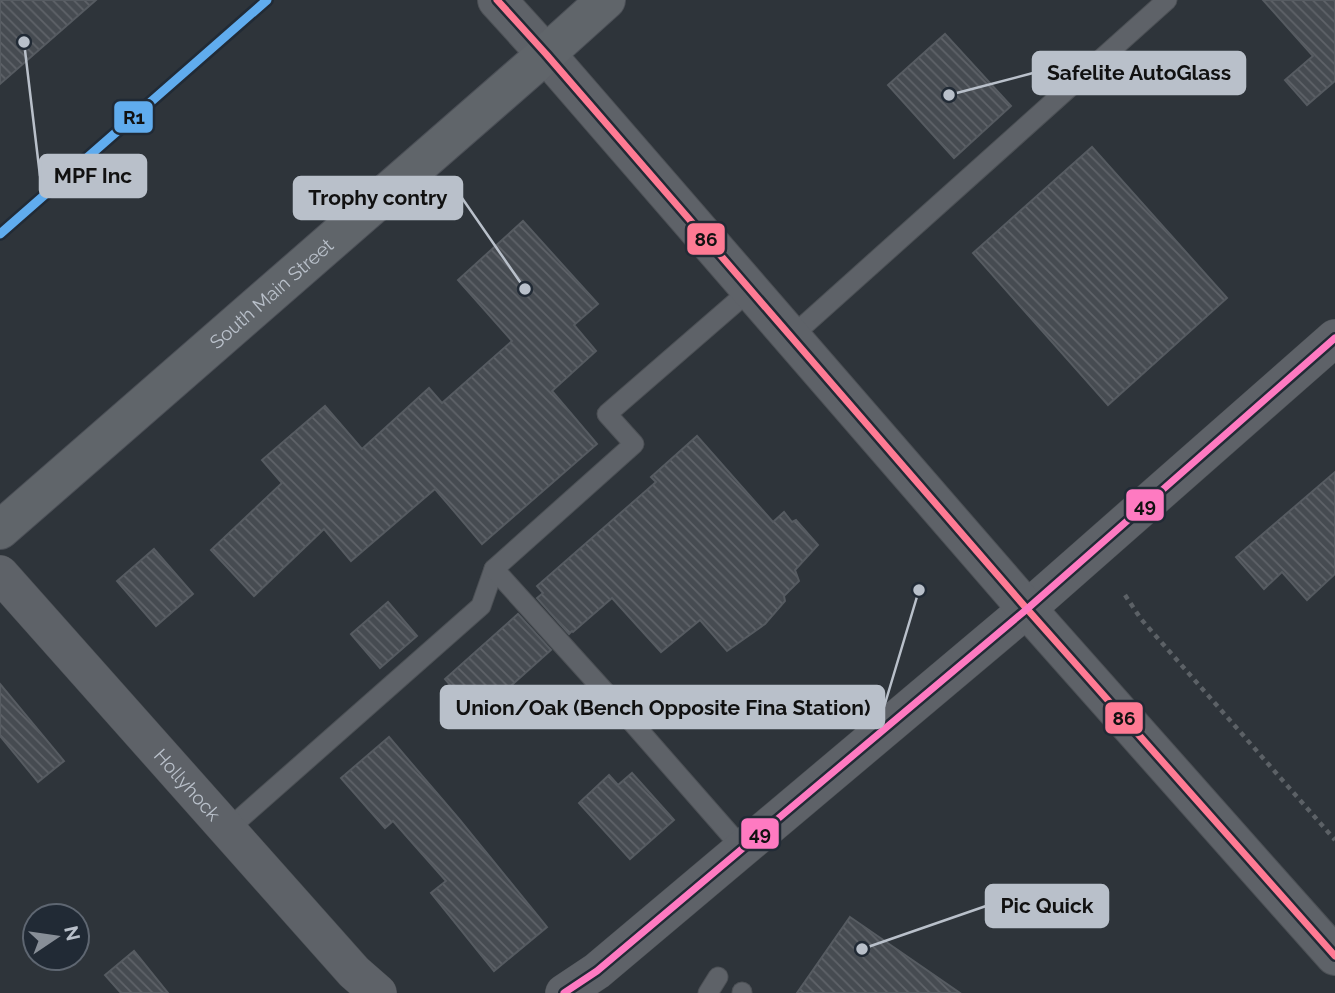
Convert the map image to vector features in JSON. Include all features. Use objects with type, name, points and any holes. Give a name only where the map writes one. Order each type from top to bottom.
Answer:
[{"type":"main road","name":"South Main Street","points":[[0,530],[606,0]]},
{"type":"street","points":[[496,0],[546,54],[1027,610],[1335,956]]},
{"type":"street","points":[[564,993],[597,971],[1027,610],[1335,338]]},
{"type":"street","name":"Hollyhock","points":[[0,575],[226,831],[354,972],[378,993]]},
{"type":"lane","points":[[791,337],[1167,0]]},
{"type":"lane","points":[[226,831],[481,606],[494,569],[634,444],[607,414],[750,290]]},
{"type":"lane","points":[[494,569],[743,849]]},
{"type":"path","points":[[1125,596],[1141,619],[1335,840]]},
{"type":"building","points":[[0,0],[96,0],[0,84]]},
{"type":"building","points":[[1263,0],[1335,0],[1335,81],[1307,105],[1285,80],[1313,56]]},
{"type":"building","points":[[945,34],[1011,106],[954,158],[888,85]]},
{"type":"building","points":[[1092,147],[1227,298],[1108,405],[973,253]]},
{"type":"building","points":[[523,221],[598,304],[574,325],[596,351],[552,391],[597,444],[482,544],[435,489],[351,561],[324,529],[254,596],[211,550],[282,483],[262,460],[325,406],[362,449],[429,388],[442,403],[512,341],[458,280]]},
{"type":"building","points":[[697,436],[773,522],[784,512],[792,522],[796,520],[818,545],[795,570],[799,581],[784,596],[785,601],[765,624],[727,651],[700,620],[661,652],[612,598],[569,634],[537,598],[543,593],[537,586],[656,482],[651,477]]},
{"type":"building","points":[[1335,472],[1335,574],[1307,600],[1282,572],[1264,589],[1236,557]]},
{"type":"building","points":[[154,549],[193,594],[156,626],[117,581]]},
{"type":"building","points":[[388,602],[417,636],[380,668],[351,634]]},
{"type":"building","points":[[518,614],[551,650],[477,716],[445,679]]},
{"type":"building","points":[[0,684],[64,761],[38,782],[0,736]]},
{"type":"building","points":[[389,737],[547,927],[494,971],[431,893],[446,881],[393,821],[385,828],[341,778]]},
{"type":"building","points":[[632,773],[674,820],[630,859],[579,803],[609,775],[618,785]]},
{"type":"building","points":[[850,917],[960,993],[797,993]]},
{"type":"building","points":[[134,951],[168,993],[121,993],[105,975]]},
{"type":"transit line","name":"R1","points":[[0,234],[267,0]]},
{"type":"transit line","name":"86","points":[[497,0],[1027,609],[1335,956]]},
{"type":"transit line","name":"49","points":[[564,993],[597,971],[1027,609],[1335,338]]},
{"type":"place","name":"MPF Inc","points":[[24,42]]},
{"type":"place","name":"Safelite AutoGlass","points":[[949,95]]},
{"type":"place","name":"Trophy contry","points":[[525,289]]},
{"type":"place","name":"Union/Oak (Bench Opposite Fina Station)","points":[[919,590]]},
{"type":"place","name":"Pic Quick","points":[[862,949]]}]
